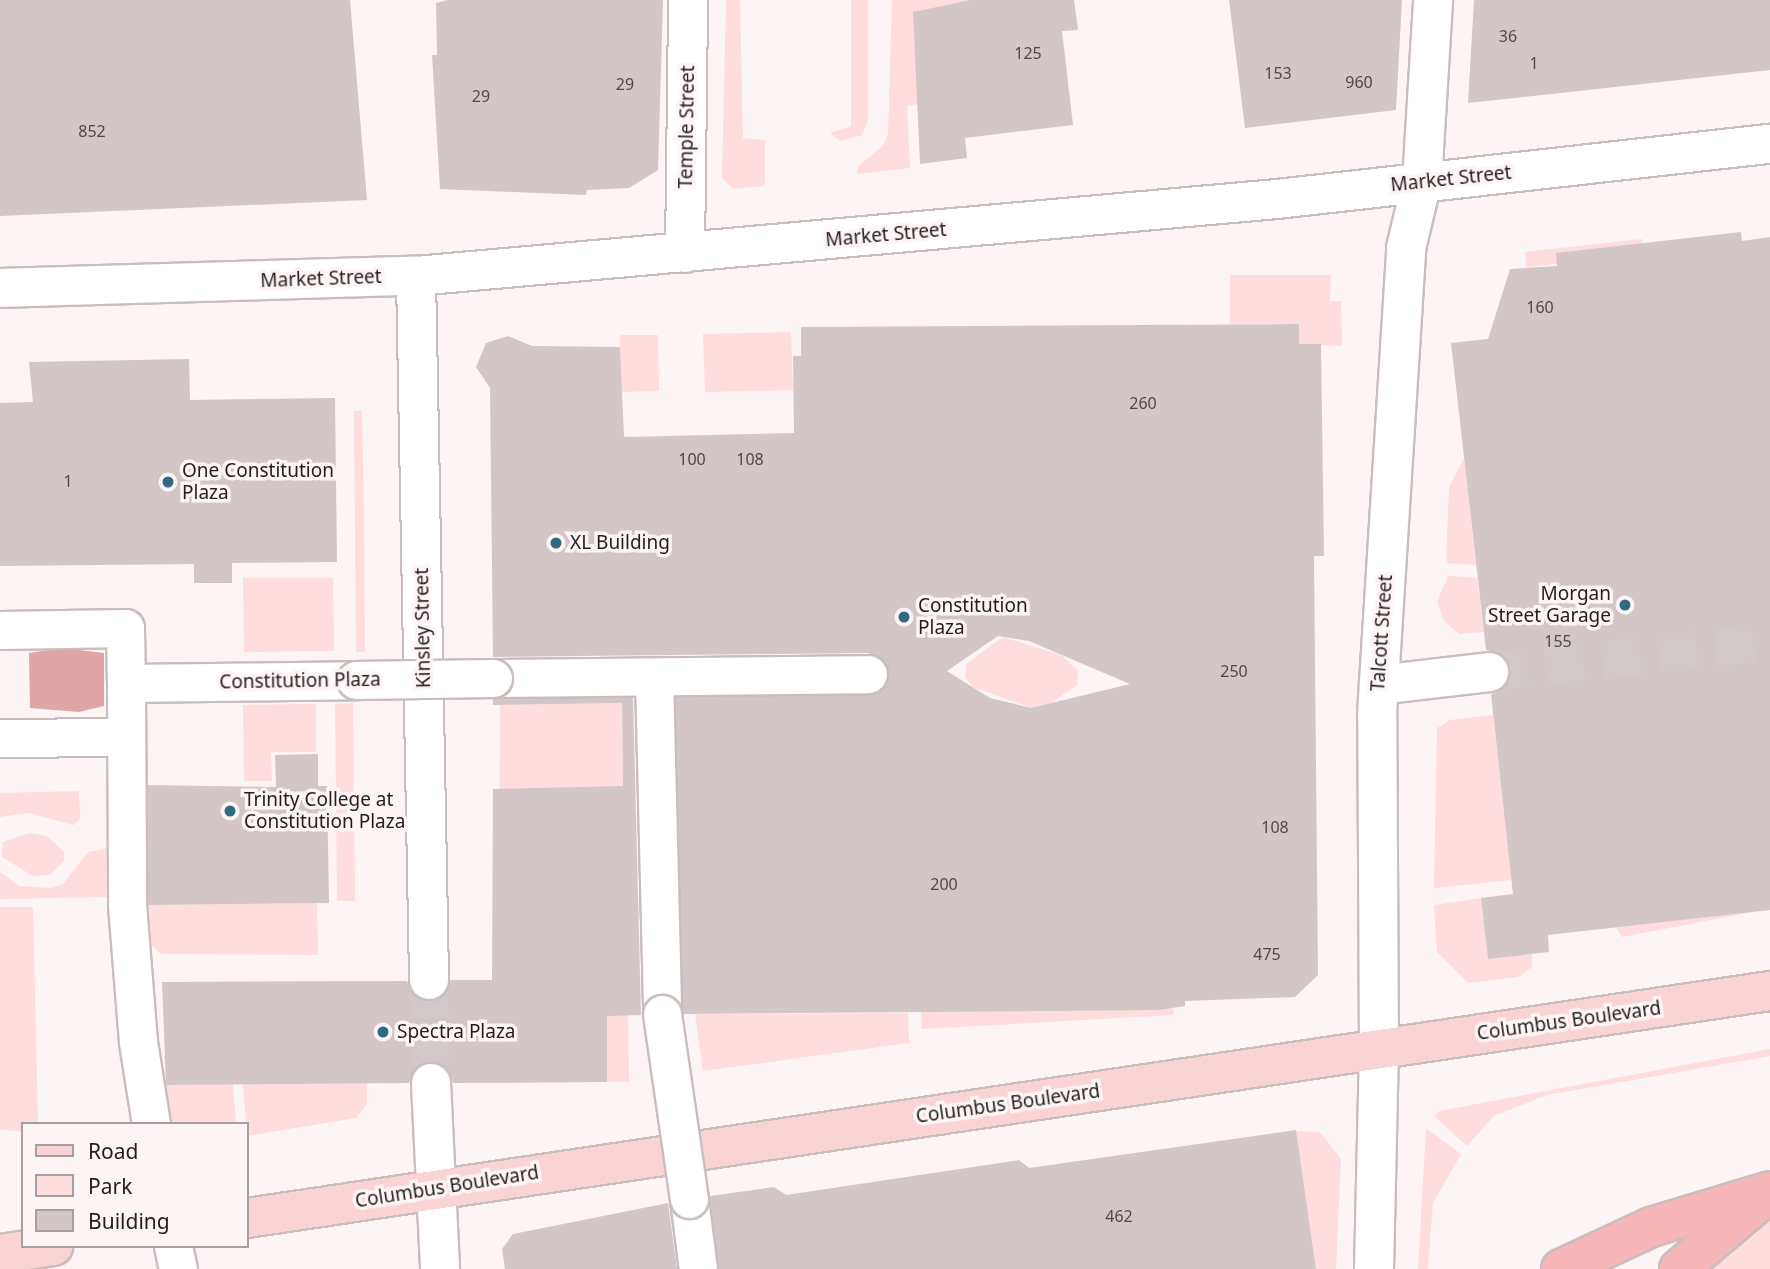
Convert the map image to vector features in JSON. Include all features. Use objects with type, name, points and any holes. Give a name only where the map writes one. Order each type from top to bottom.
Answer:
[{"type":"highway","points":[[1561,1269],[1651,1227],[1770,1192]]},
{"type":"highway","points":[[1679,1269],[1770,1192]]},
{"type":"main road","name":"Columbus Boulevard","points":[[248,1218],[1770,991]]},
{"type":"main road","points":[[0,1254],[40,1248]]},
{"type":"street","name":"Temple Street","points":[[685,253],[688,0]]},
{"type":"street","name":"Talcott Street","points":[[1374,1269],[1379,1049],[1379,685],[1406,248],[1422,182],[1433,0]]},
{"type":"street","name":"Market Street","points":[[0,288],[416,276],[685,253],[1422,182],[1770,144]]},
{"type":"street","name":"Kinsley Street","points":[[416,276],[429,980]]},
{"type":"street","points":[[0,629],[125,628],[127,905],[144,1086],[151,1122]]},
{"type":"street","points":[[1379,685],[1489,672]]},
{"type":"street","name":"Constitution Plaza","points":[[125,683],[868,674]]},
{"type":"street","points":[[654,677],[662,1014],[698,1269]]},
{"type":"street","points":[[0,738],[126,737]]},
{"type":"street","points":[[431,1083],[434,1190],[440,1269]]},
{"type":"street","points":[[173,1248],[177,1269]]},
{"type":"green space","points":[[726,0],[740,0],[743,138],[765,140],[765,186],[733,189],[722,178]]},
{"type":"green space","points":[[851,0],[868,0],[868,120],[862,135],[840,141],[830,133],[851,126]]},
{"type":"green space","points":[[892,0],[970,0],[913,12],[919,104],[907,106],[910,168],[857,174],[858,166],[883,146],[888,134]]},
{"type":"green space","points":[[1642,239],[1643,253],[1556,253],[1557,264],[1526,267],[1525,252]]},
{"type":"green space","points":[[1230,275],[1331,275],[1330,301],[1341,301],[1342,346],[1299,344],[1299,324],[1230,324]]},
{"type":"green space","points":[[791,332],[793,390],[705,392],[703,334]]},
{"type":"green space","points":[[620,335],[658,335],[659,391],[621,392]]},
{"type":"green space","points":[[354,411],[362,411],[365,652],[356,652]]},
{"type":"green space","points":[[1464,458],[1476,565],[1446,563],[1449,487]]},
{"type":"green space","points":[[1448,576],[1477,578],[1484,632],[1459,634],[1444,621],[1437,602]]},
{"type":"green space","points":[[243,578],[333,578],[334,651],[244,652]]},
{"type":"green space","points":[[1003,637],[1061,655],[1078,670],[1077,685],[1051,703],[1031,708],[973,687],[965,678],[966,664]]},
{"type":"green space","points":[[353,703],[355,901],[337,901],[335,704]]},
{"type":"green space","points":[[622,703],[623,786],[499,966],[500,705]]},
{"type":"green space","points":[[316,704],[316,752],[271,752],[272,781],[244,781],[243,705]]},
{"type":"green space","points":[[1493,715],[1512,880],[1434,888],[1437,728],[1450,720]]},
{"type":"green space","points":[[79,791],[80,819],[74,825],[28,813],[0,817],[0,793]]},
{"type":"green space","points":[[29,833],[47,836],[64,852],[64,861],[50,875],[33,876],[2,857],[3,842]]},
{"type":"green space","points":[[113,847],[113,897],[0,899],[0,872],[19,886],[50,888],[63,884],[88,852]]},
{"type":"green space","points":[[1481,898],[1488,958],[1532,954],[1532,967],[1518,977],[1468,983],[1437,952],[1434,905]]},
{"type":"green space","points":[[317,903],[318,955],[161,954],[152,946],[141,905]]},
{"type":"green space","points":[[0,907],[33,907],[38,1122],[21,1122],[21,1132],[0,1129]]},
{"type":"green space","points":[[1758,911],[1622,937],[1616,927]]},
{"type":"green space","points":[[595,1005],[628,1005],[629,1082],[607,1082]]},
{"type":"green space","points":[[1173,1006],[1174,1015],[922,1029],[921,1012]]},
{"type":"green space","points":[[908,1013],[909,1043],[703,1071],[695,1014]]},
{"type":"green space","points":[[1770,1049],[1770,1056],[1547,1095],[1494,1116],[1467,1146],[1435,1117],[1439,1111]]},
{"type":"green space","points":[[367,1083],[367,1104],[356,1118],[248,1136],[243,1084]]},
{"type":"green space","points":[[233,1084],[236,1122],[172,1122],[163,1085]]},
{"type":"green space","points":[[1426,1128],[1461,1154],[1433,1203],[1428,1269],[1418,1269]]},
{"type":"green space","points":[[1296,1131],[1320,1132],[1341,1159],[1336,1269],[1316,1269]]},
{"type":"green space","points":[[1770,1217],[1770,1269],[1710,1269],[1744,1241]]},
{"type":"shaded area","points":[[63,648],[104,653],[104,706],[79,712],[30,708],[29,653]]},
{"type":"building","points":[[0,0],[350,0],[367,200],[0,216]]},
{"type":"building","points":[[448,0],[663,0],[658,170],[629,188],[587,190],[586,195],[440,189],[432,55],[437,55],[436,3]]},
{"type":"building","points":[[970,0],[1074,0],[1078,30],[1062,31],[1073,125],[965,138],[967,158],[920,164],[913,12]]},
{"type":"building","points":[[1229,0],[1402,0],[1396,110],[1245,128]]},
{"type":"building","points":[[1474,0],[1770,0],[1770,70],[1468,103]]},
{"type":"building","name":"Morgan Street Garage","points":[[1741,232],[1742,241],[1770,237],[1770,910],[1548,935],[1549,952],[1488,959],[1481,898],[1513,894],[1491,694],[1503,689],[1511,670],[1498,652],[1486,650],[1451,343],[1488,339],[1510,269],[1557,266],[1556,253]]},
{"type":"building","name":"Constitution Plaza","points":[[1299,324],[1299,344],[1321,344],[1324,556],[1314,556],[1318,975],[1295,997],[1185,1001],[1185,1006],[1159,1010],[683,1014],[675,697],[869,695],[887,684],[886,664],[868,653],[493,657],[490,388],[476,367],[486,343],[508,336],[532,346],[620,347],[624,437],[794,433],[793,356],[801,356],[801,327]],"holes":[[[998,636],[1029,641],[1130,684],[1031,708],[990,698],[947,671]]]},
{"type":"building","name":"One Constitution Plaza","points":[[189,359],[190,400],[335,398],[337,562],[232,563],[232,583],[194,583],[194,564],[0,566],[0,403],[33,402],[29,362]]},
{"type":"building","points":[[633,697],[641,1015],[607,1016],[607,1082],[453,1083],[449,1071],[431,1061],[419,1065],[409,1083],[166,1085],[162,982],[407,981],[411,992],[429,1002],[441,998],[451,980],[492,980],[493,789],[623,786],[622,703],[493,705],[493,699]]},
{"type":"building","name":"Trinity College at Constitution Plaza","points":[[318,754],[318,786],[327,786],[329,903],[148,905],[147,785],[276,787],[275,755]]},
{"type":"building","points":[[1296,1130],[1316,1269],[719,1269],[710,1196],[774,1187],[786,1195],[1019,1160],[1029,1168]]},
{"type":"building","points":[[668,1203],[677,1269],[505,1269],[502,1249],[513,1234]]},
{"type":"tunnel","points":[[1489,672],[1770,642]]},
{"type":"tunnel","points":[[429,980],[431,1083]]},
{"type":"place","name":"One Constitution Plaza","points":[[168,482]]},
{"type":"place","name":"XL Building","points":[[556,543]]},
{"type":"place","name":"Morgan Street Garage","points":[[1625,605]]},
{"type":"place","name":"Constitution Plaza","points":[[904,617]]},
{"type":"place","name":"Trinity College at Constitution Plaza","points":[[230,811]]},
{"type":"place","name":"Spectra Plaza","points":[[383,1032]]}]
